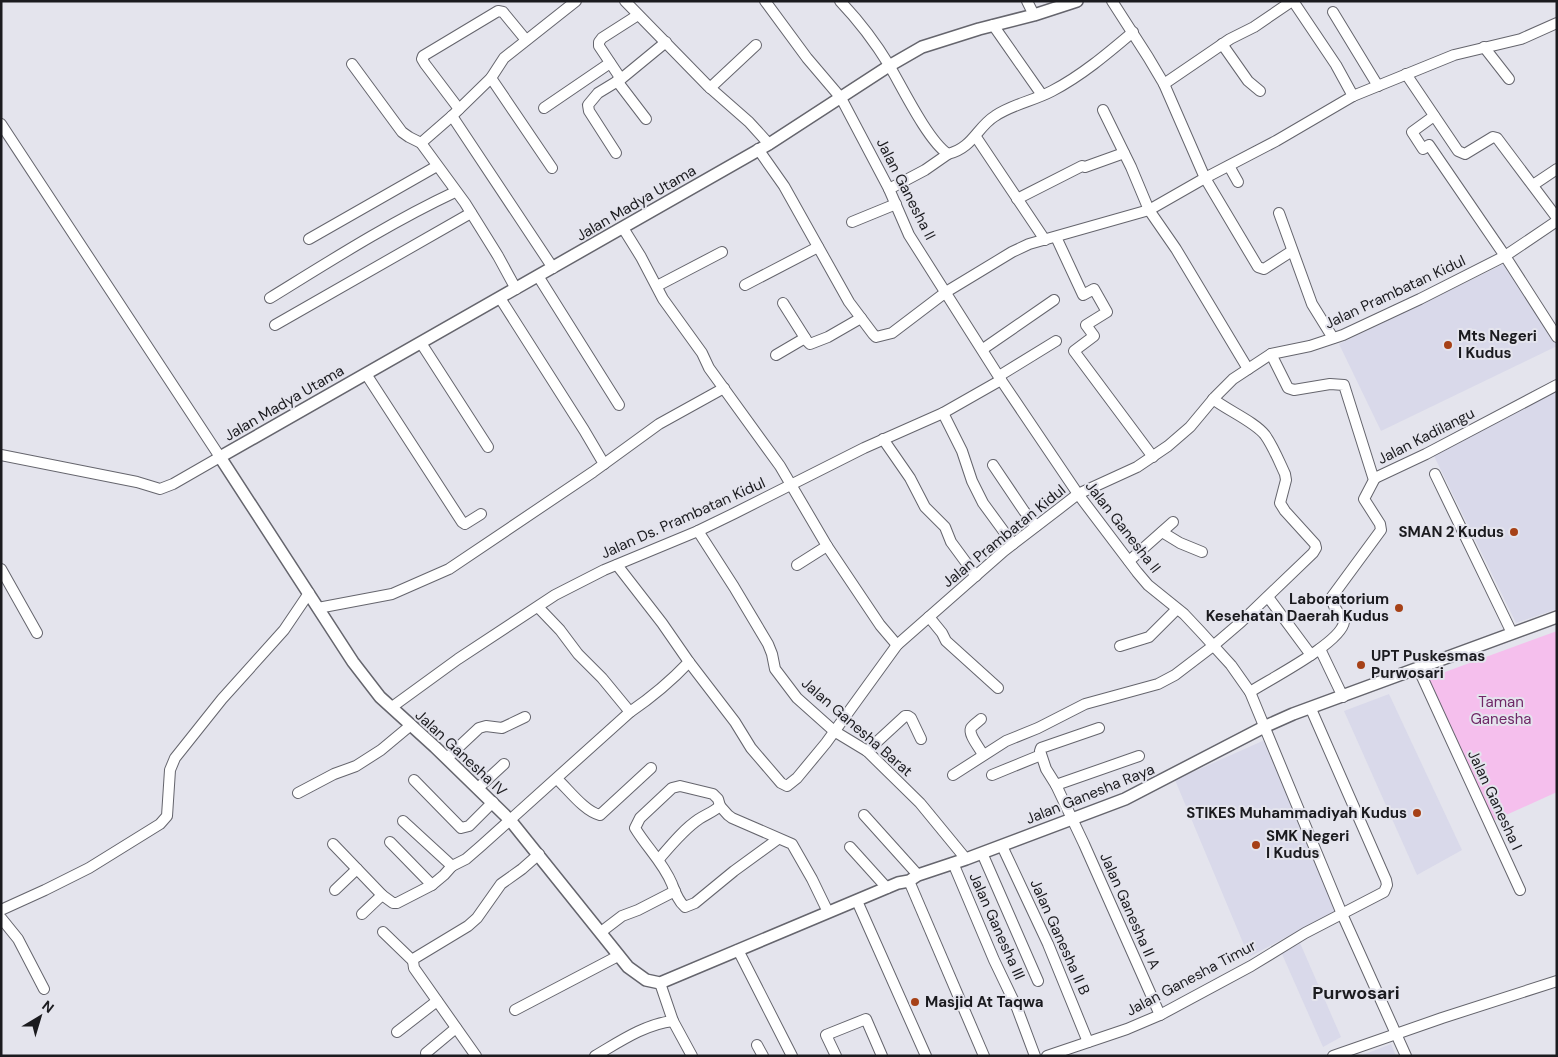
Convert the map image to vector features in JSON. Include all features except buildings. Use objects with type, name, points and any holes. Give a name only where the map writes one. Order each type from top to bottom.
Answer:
[{"type":"street","points":[[421,143],[491,78],[504,58],[576,1]]},
{"type":"street","points":[[625,1],[710,88],[749,122],[849,302],[876,337],[892,333],[946,292],[1012,252],[1029,244],[1149,210],[1354,96],[1454,55],[1521,39],[1557,23]]},
{"type":"street","points":[[840,1],[872,40],[926,127],[948,154]]},
{"type":"street","points":[[1027,1],[1034,15]]},
{"type":"street","name":"Jalan Madya Utama","points":[[220,457],[763,147],[922,47],[1077,1]]},
{"type":"street","points":[[1112,1],[1164,84],[1204,178],[1258,268],[1264,270],[1292,251]]},
{"type":"street","points":[[1164,84],[1222,44],[1254,27],[1293,1],[1336,65],[1354,96]]},
{"type":"street","name":"Jalan Ganesha II","points":[[766,2],[807,58],[841,98],[896,204],[909,235],[1000,378],[1078,494],[1148,584],[1177,609],[1231,665],[1250,692],[1266,726],[1274,750],[1342,914],[1406,1056]]},
{"type":"street","points":[[526,40],[503,12],[498,11],[423,56],[422,59],[553,268]]},
{"type":"street","points":[[1333,12],[1378,86]]},
{"type":"street","points":[[638,15],[602,38],[599,46],[619,80],[646,119]]},
{"type":"street","points":[[993,25],[1042,95]]},
{"type":"street","points":[[889,190],[925,170],[948,154],[956,152],[976,137],[992,117],[1009,107],[1051,92],[1098,61],[1133,32]]},
{"type":"street","points":[[616,153],[589,111],[588,105],[598,93],[619,80],[666,42]]},
{"type":"street","points":[[1222,44],[1248,81],[1260,91]]},
{"type":"street","points":[[710,88],[756,45]]},
{"type":"street","points":[[1484,47],[1509,79]]},
{"type":"street","points":[[544,108],[610,62]]},
{"type":"street","points":[[352,64],[402,132],[409,138],[421,143],[471,213],[516,289]]},
{"type":"street","points":[[1406,74],[1458,150],[1462,153],[1470,152],[1493,137],[1497,138],[1557,220]]},
{"type":"street","points":[[491,78],[552,168]]},
{"type":"street","points":[[1103,110],[1149,210],[1176,249],[1248,369]]},
{"type":"street","points":[[1434,116],[1412,132],[1423,149],[1430,145],[1557,337]]},
{"type":"street","points":[[1,124],[220,457],[173,484],[160,489],[137,482],[1,455]]},
{"type":"street","points":[[976,137],[1045,240]]},
{"type":"street","points":[[1017,199],[1082,166],[1124,153]]},
{"type":"street","points":[[309,239],[437,166]]},
{"type":"street","points":[[1229,166],[1238,182]]},
{"type":"street","points":[[1533,185],[1557,169]]},
{"type":"street","points":[[270,298],[409,216],[456,192]]},
{"type":"street","points":[[852,222],[896,204]]},
{"type":"street","points":[[275,325],[471,213]]},
{"type":"street","points":[[1279,213],[1312,304],[1333,338]]},
{"type":"street","name":"Jalan Prambatan Kidul","points":[[617,565],[650,606],[689,662],[728,712],[751,748],[781,783],[786,786],[797,778],[834,731],[897,645],[1013,544],[1078,494],[1153,458],[1190,427],[1213,399],[1233,379],[1271,354],[1310,346],[1333,338],[1420,300],[1505,256],[1557,220]]},
{"type":"street","points":[[623,228],[642,257],[663,299],[702,353],[709,368],[792,485],[828,546],[880,625],[897,645]]},
{"type":"street","points":[[1056,237],[1083,295],[1094,289],[1107,312],[1086,325],[1094,336],[1074,351],[1153,458]]},
{"type":"street","points":[[745,285],[818,247]]},
{"type":"street","points":[[656,286],[722,252]]},
{"type":"street","points":[[538,276],[619,405]]},
{"type":"street","points":[[500,298],[584,430],[600,459]]},
{"type":"street","points":[[983,349],[1054,300]]},
{"type":"street","points":[[783,304],[809,344],[828,337],[861,318]]},
{"type":"street","points":[[776,355],[804,338]]},
{"type":"street","name":"Jalan Ds. Prambatan Kidul","points":[[392,707],[458,659],[562,592],[604,570],[698,531],[884,439],[943,413],[1056,342]]},
{"type":"street","points":[[421,343],[488,447]]},
{"type":"street","name":"Jalan Kadilangu","points":[[1271,354],[1288,388],[1294,390],[1330,384],[1344,385],[1373,477],[1375,478],[1426,454],[1557,385]]},
{"type":"street","points":[[366,374],[462,522],[465,524],[481,514]]},
{"type":"street","points":[[318,608],[392,594],[449,569],[600,459],[723,387]]},
{"type":"street","points":[[953,775],[1006,741],[1053,721],[1085,704],[1158,684],[1175,675],[1213,646],[1268,597],[1313,553],[1315,546],[1280,503],[1286,480],[1285,474],[1265,436],[1257,428],[1213,399]]},
{"type":"street","points":[[943,413],[962,451],[972,481],[983,503],[1013,544]]},
{"type":"street","points":[[884,439],[926,506],[945,527],[951,542],[976,576]]},
{"type":"street","name":"Jalan Ganesha IV","points":[[220,457],[372,688],[510,820],[539,854],[618,956],[637,975],[653,983],[660,983]]},
{"type":"street","points":[[994,465],[1036,526]]},
{"type":"street","points":[[1435,474],[1512,633]]},
{"type":"street","points":[[1250,692],[1332,640],[1343,626],[1342,618],[1332,602],[1333,594],[1381,530],[1380,524],[1364,499],[1375,478]]},
{"type":"street","points":[[1129,561],[1173,522]]},
{"type":"street","name":"Jalan Ganesha Barat","points":[[698,531],[734,586],[768,644],[775,668],[786,685],[797,698],[834,731],[867,751],[920,803],[966,860]]},
{"type":"street","points":[[1162,532],[1180,543],[1202,552]]},
{"type":"street","points":[[797,565],[828,546]]},
{"type":"street","points":[[1,569],[37,633]]},
{"type":"street","points":[[1,910],[89,868],[160,824],[167,816],[170,770],[175,758],[222,699],[284,630],[309,593]]},
{"type":"street","points":[[1268,597],[1315,652],[1343,697]]},
{"type":"street","points":[[538,607],[630,712]]},
{"type":"street","points":[[1120,646],[1147,639],[1177,609]]},
{"type":"street","points":[[929,617],[939,629],[946,642],[998,688]]},
{"type":"street","name":"Jalan Ganesha Raya","points":[[660,983],[887,888],[1125,799],[1266,726],[1557,617]]},
{"type":"street","points":[[333,844],[390,902],[395,904],[432,886],[452,866],[466,859],[630,712],[655,694],[689,662]]},
{"type":"street","name":"Jalan Ganesha I","points":[[1418,668],[1520,890]]},
{"type":"street","name":"Jalan Ganesha Timur","points":[[1047,1056],[1127,1029],[1160,1015],[1251,966],[1305,933],[1384,892],[1387,885],[1311,708]]},
{"type":"street","points":[[867,751],[905,716],[910,718],[921,739]]},
{"type":"street","points":[[447,758],[479,728],[486,726],[506,728],[525,717]]},
{"type":"street","points":[[981,719],[971,730],[972,736],[983,755]]},
{"type":"street","points":[[298,793],[334,774],[356,766],[381,750],[411,725]]},
{"type":"street","points":[[992,775],[1041,754],[1041,748],[1099,728]]},
{"type":"street","name":"Jalan Ganesha II A","points":[[1041,754],[1046,770],[1056,785],[1072,819],[1160,1015]]},
{"type":"street","points":[[1056,785],[1139,756]]},
{"type":"street","points":[[478,788],[504,764]]},
{"type":"street","points":[[557,778],[585,807],[594,814],[600,815],[651,768]]},
{"type":"street","points":[[414,780],[461,828],[469,826],[493,802]]},
{"type":"street","points":[[778,839],[746,861],[690,906],[685,907],[659,859],[635,828],[640,818],[672,788],[680,786],[712,794],[718,798],[720,806],[732,818],[792,844],[828,912]]},
{"type":"street","points":[[659,859],[677,838],[699,819],[712,813],[720,806]]},
{"type":"street","points":[[864,815],[914,878],[984,1056]]},
{"type":"street","points":[[403,821],[452,866]]},
{"type":"street","points":[[390,842],[432,886]]},
{"type":"street","name":"Jalan Ganesha II B","points":[[1002,846],[1048,944],[1088,1042]]},
{"type":"street","points":[[850,847],[887,888]]},
{"type":"street","points":[[982,853],[1038,981]]},
{"type":"street","points":[[412,961],[468,926],[477,918],[501,884],[522,870],[539,854]]},
{"type":"street","name":"Jalan Ganesha III","points":[[953,863],[1017,1008],[1035,1056]]},
{"type":"street","points":[[335,890],[357,869]]},
{"type":"street","points":[[600,932],[622,916],[675,891]]},
{"type":"street","points":[[362,914],[382,894]]},
{"type":"street","points":[[857,901],[926,1056]]},
{"type":"street","points":[[1,918],[18,939],[44,989]]},
{"type":"street","points":[[383,932],[412,961],[414,968],[476,1056]]},
{"type":"street","points":[[738,950],[792,1056]]},
{"type":"street","points":[[514,1010],[618,956]]},
{"type":"street","points":[[1334,1056],[1442,1018],[1557,981]]},
{"type":"street","points":[[660,983],[673,1021],[692,1056]]},
{"type":"street","points":[[398,1032],[437,1001]]},
{"type":"street","points":[[836,1056],[826,1035],[866,1019],[882,1056]]},
{"type":"street","points":[[595,1056],[642,1030],[673,1021]]},
{"type":"street","points":[[426,1052],[456,1028]]},
{"type":"street","points":[[757,1045],[763,1056]]},
{"type":"street","points":[[1077,1045],[1081,1056]]},
{"type":"shaded area","name":"Mts Negeri I Kudus","points":[[1508,262],[1557,342],[1557,346],[1381,431],[1339,344]]},
{"type":"shaded area","name":"SMAN 2 Kudus","points":[[1557,388],[1557,609],[1516,623],[1434,456]]},
{"type":"shaded area","name":"STIKES Muhammadiyah Kudus","points":[[1389,694],[1462,850],[1417,875],[1344,711]]},
{"type":"shaded area","name":"SMK Negeri I Kudus","points":[[1267,739],[1335,911],[1249,957],[1175,780]]},
{"type":"shaded area","points":[[1300,943],[1341,1037],[1323,1047],[1282,954]]},
{"type":"shaded area","points":[[1391,1044],[1396,1056],[1360,1056]]},
{"type":"green space","name":"Taman Ganesha","points":[[1557,631],[1557,792],[1495,820],[1491,819],[1426,679]]},
{"type":"place","name":"Mts Negeri I Kudus","points":[[1448,345]]},
{"type":"place","name":"SMAN 2 Kudus","points":[[1514,532]]},
{"type":"place","name":"Laboratorium Kesehatan Daerah Kudus","points":[[1399,608]]},
{"type":"place","name":"UPT Puskesmas Purwosari","points":[[1361,665]]},
{"type":"place","name":"STIKES Muhammadiyah Kudus","points":[[1417,813]]},
{"type":"place","name":"SMK Negeri I Kudus","points":[[1256,845]]},
{"type":"place","name":"Masjid At Taqwa","points":[[915,1002]]},
{"type":"district","name":"Purwosari","points":[[1356,993]]}]
